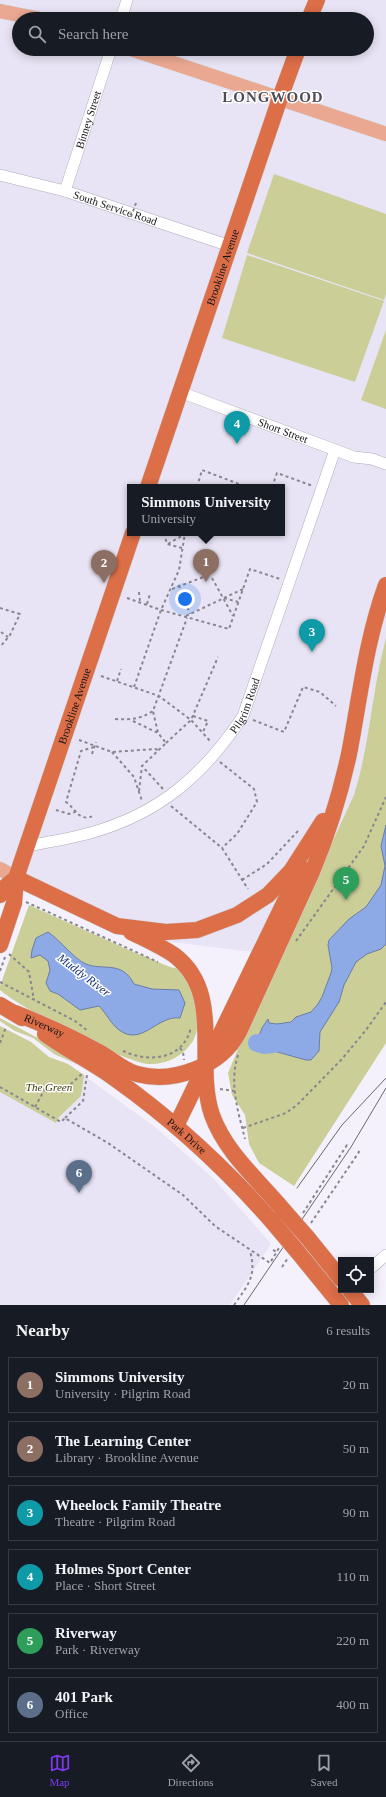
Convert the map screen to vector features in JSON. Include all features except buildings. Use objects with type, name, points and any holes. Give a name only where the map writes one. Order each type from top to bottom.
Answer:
[{"type":"highway","points":[[312,12],[316,0]]},
{"type":"highway","name":"Brookline Avenue","points":[[149,484],[295,56]]},
{"type":"highway","name":"Brookline Avenue","points":[[3,948],[14,903],[16,878],[132,536]]},
{"type":"highway","name":"Riverway","points":[[14,1013],[62,1033],[136,1074],[167,1076],[180,1074],[204,1065],[225,1051],[239,1032],[314,868],[349,755],[367,654],[386,585]]},
{"type":"highway","name":"Riverway","points":[[16,878],[117,926],[158,932],[180,932],[213,925],[237,915],[263,899],[282,882],[318,830],[340,786]]},
{"type":"highway","points":[[176,1126],[204,1065],[277,919],[318,830]]},
{"type":"highway","name":"Brookline Avenue","points":[[0,895],[5,887],[16,878]]},
{"type":"highway","name":"Park Drive","points":[[117,926],[168,952],[180,961],[192,975],[199,989],[204,1005],[205,1082],[210,1107],[222,1138],[280,1205],[307,1233],[338,1275]]},
{"type":"highway","name":"Park Drive","points":[[0,1005],[110,1075],[176,1126],[220,1166],[270,1219],[294,1253],[339,1297]]},
{"type":"highway","points":[[352,1293],[362,1305]]},
{"type":"main road","points":[[0,11],[12,13]]},
{"type":"main road","points":[[152,56],[386,134]]},
{"type":"main road","points":[[0,869],[16,878]]},
{"type":"street","points":[[123,12],[127,0]]},
{"type":"street","name":"Binney Street","points":[[65,191],[109,56]]},
{"type":"street","name":"South Service Road","points":[[0,175],[65,191],[230,246]]},
{"type":"street","name":"Short Street","points":[[180,392],[354,457],[372,459],[386,464]]},
{"type":"street","name":"Pilgrim Road","points":[[27,846],[90,833],[124,821],[151,808],[173,794],[202,769],[226,742],[243,716],[335,450]]},
{"type":"street","points":[[374,1265],[386,1255]]},
{"type":"path","points":[[131,217],[136,203]]},
{"type":"path","points":[[198,484],[202,470],[239,484]]},
{"type":"path","points":[[273,484],[277,473],[316,487]]},
{"type":"path","points":[[164,536],[165,542],[182,548]]},
{"type":"path","points":[[168,544],[180,536]]},
{"type":"path","points":[[134,687],[161,610],[179,570],[184,536]]},
{"type":"path","points":[[127,598],[161,610],[229,630],[250,569],[284,581]]},
{"type":"path","points":[[170,589],[206,576]]},
{"type":"path","points":[[212,578],[224,598],[233,618]]},
{"type":"path","points":[[180,585],[190,614]]},
{"type":"path","points":[[158,733],[153,711],[186,617],[243,589]]},
{"type":"path","points":[[139,592],[140,602]]},
{"type":"path","points":[[146,604],[150,594]]},
{"type":"path","points":[[224,598],[238,602]]},
{"type":"path","points":[[0,608],[20,614],[8,637],[0,647]]},
{"type":"path","points":[[1,632],[8,637]]},
{"type":"path","points":[[139,793],[142,766],[191,720],[218,657]]},
{"type":"path","points":[[117,681],[121,669]]},
{"type":"path","points":[[101,676],[159,696],[191,720],[214,745]]},
{"type":"path","points":[[250,719],[284,732],[303,687],[320,692],[336,706]]},
{"type":"path","points":[[115,719],[132,720],[153,711]]},
{"type":"path","points":[[193,716],[208,721],[203,732]]},
{"type":"path","points":[[132,720],[158,733],[166,743]]},
{"type":"path","points":[[79,740],[112,752],[154,749],[159,750]]},
{"type":"path","points":[[92,754],[96,742]]},
{"type":"path","points":[[94,746],[81,751],[66,802],[75,812],[83,817],[88,818],[95,815]]},
{"type":"path","points":[[112,752],[134,777],[144,804]]},
{"type":"path","points":[[220,762],[254,789],[257,802],[237,834],[222,848]]},
{"type":"path","points":[[142,766],[166,791]]},
{"type":"path","points":[[294,943],[364,846],[386,797]]},
{"type":"path","points":[[171,806],[222,848],[248,889]]},
{"type":"path","points":[[56,810],[68,814],[75,812]]},
{"type":"path","points":[[242,880],[267,864],[298,831]]},
{"type":"path","points":[[25,902],[160,963]]},
{"type":"path","points":[[3,948],[24,966],[28,972],[34,1000]]},
{"type":"path","points":[[0,982],[78,1023],[93,1035]]},
{"type":"path","points":[[243,1128],[286,1113],[297,1105],[342,1059],[366,1030],[386,1002]]},
{"type":"path","points":[[120,1050],[140,1057],[155,1058],[167,1055],[180,1048],[187,1038],[192,1024]]},
{"type":"path","points":[[0,1043],[6,1027]]},
{"type":"path","points":[[180,1048],[183,1052]]},
{"type":"path","points":[[239,1053],[235,1070],[234,1090],[245,1139]]},
{"type":"path","points":[[35,1107],[48,1085],[61,1093],[84,1072]]},
{"type":"path","points":[[0,1087],[61,1122],[83,1101],[87,1073]]},
{"type":"path","points":[[220,1089],[234,1090]]},
{"type":"path","points":[[65,1118],[108,1143],[183,1195],[215,1226],[270,1263],[281,1246]]},
{"type":"path","points":[[302,1214],[347,1145],[350,1146]]},
{"type":"path","points":[[307,1233],[359,1152],[357,1151]]},
{"type":"path","points":[[234,1305],[252,1278],[253,1268],[250,1250]]},
{"type":"path","points":[[282,1267],[294,1253]]},
{"type":"shaded area","points":[[0,0],[386,0],[386,910],[299,954],[244,951],[165,941],[0,869]]},
{"type":"shaded area","points":[[0,1026],[31,1042],[49,1057],[68,1064],[155,1127],[213,1178],[271,1244],[230,1305],[0,1305]]},
{"type":"green space","points":[[274,174],[386,214],[386,294],[384,300],[247,253]]},
{"type":"green space","points":[[247,255],[384,301],[355,382],[222,338]]},
{"type":"green space","points":[[386,330],[386,409],[361,400]]},
{"type":"green space","points":[[386,638],[386,1043],[294,1186],[259,1163],[249,1144],[245,1115],[232,1095],[228,1073],[251,1018],[354,795],[364,756],[377,677]]},
{"type":"green space","points":[[29,905],[138,954],[180,969],[194,993],[198,1010],[197,1030],[193,1041],[185,1051],[163,1063],[150,1064],[138,1062],[97,1045],[49,1021],[10,998],[0,990],[0,986]]},
{"type":"green space","points":[[0,1018],[53,1046],[81,1066],[54,1054],[33,1038],[15,1031],[0,1021]]},
{"type":"green space","name":"The Green","points":[[0,1026],[31,1042],[49,1057],[68,1064],[84,1075],[81,1096],[59,1117],[56,1123],[0,1092]]},
{"type":"water","points":[[386,825],[386,944],[381,949],[367,954],[356,962],[344,985],[339,1002],[320,1032],[319,1051],[311,1060],[306,1060],[263,1048],[258,1039],[262,1028],[268,1019],[269,1023],[277,1024],[291,1022],[296,1017],[311,1012],[322,997],[332,968],[328,945],[329,940],[349,919],[366,907],[381,885],[385,866],[381,846]]},
{"type":"water","points":[[48,932],[81,962],[92,966],[118,969],[124,972],[134,984],[152,989],[179,990],[185,1003],[180,1018],[172,1018],[164,1021],[142,1033],[135,1035],[127,1034],[116,1027],[99,1006],[80,1010],[58,994],[50,991],[46,983],[50,970],[48,961],[40,955],[31,958],[36,938]]},
{"type":"waterway","name":"Muddy River","points":[[257,1043],[265,1045],[285,1042]]},
{"type":"tram line","points":[[297,1188],[342,1125],[386,1078]]},
{"type":"tram line","points":[[244,1305],[351,1147],[386,1088]]},
{"type":"place","name":"Holmes Sport Center","points":[[237,444]]},
{"type":"place","name":"Simmons University","points":[[206,582]]},
{"type":"place","name":"The Learning Center","points":[[104,583]]},
{"type":"place","name":"Wheelock Family Theatre","points":[[312,652]]},
{"type":"place","name":"Riverway","points":[[346,900]]},
{"type":"place","name":"401 Park","points":[[79,1193]]},
{"type":"district","name":"LONGWOOD","points":[[273,97]]}]
